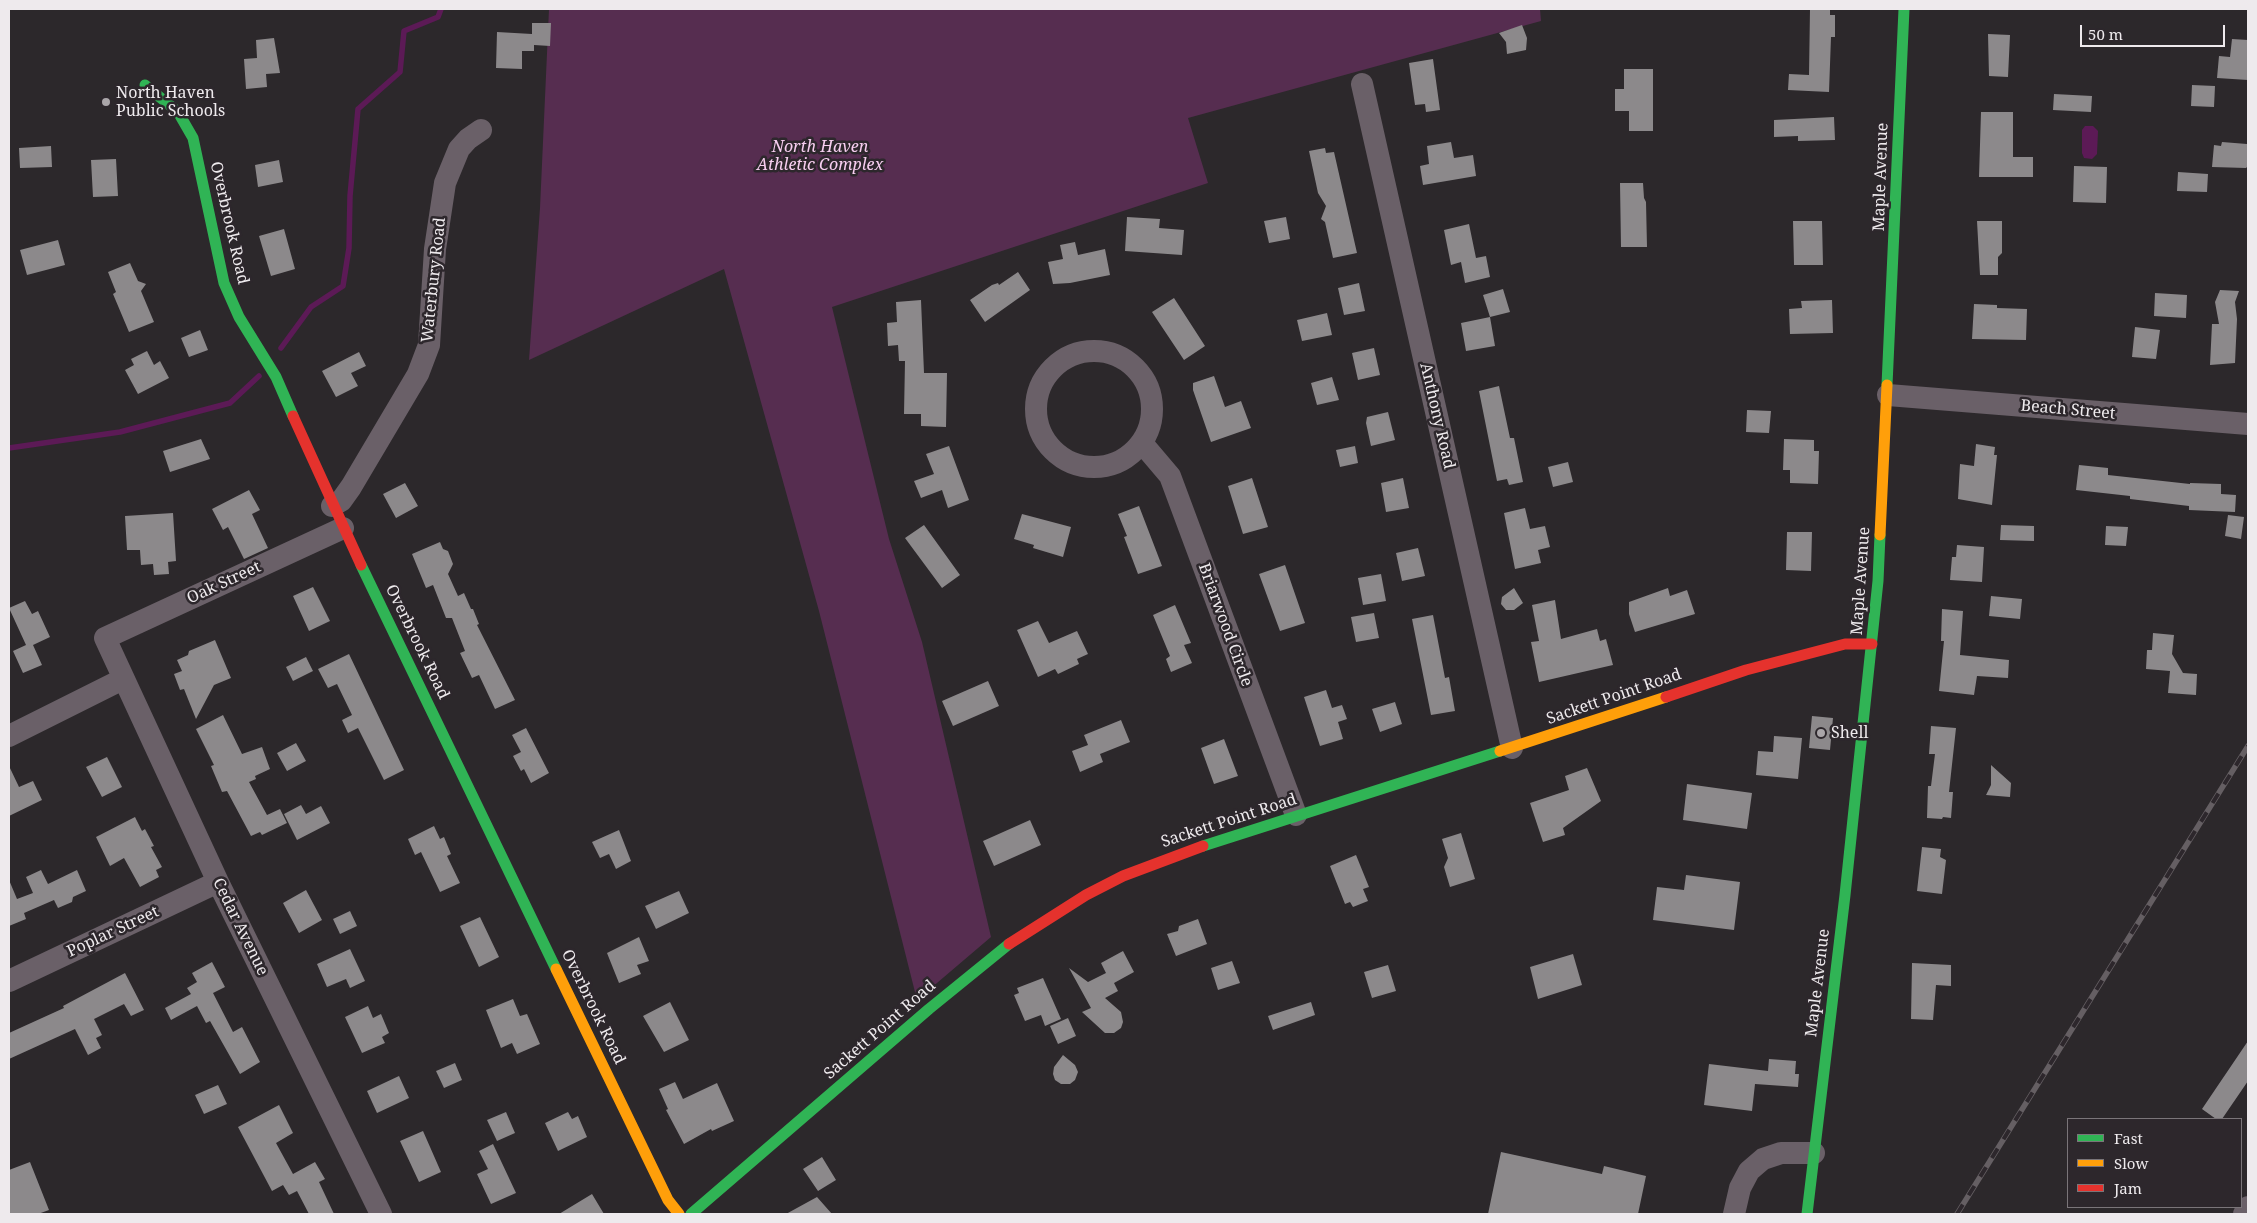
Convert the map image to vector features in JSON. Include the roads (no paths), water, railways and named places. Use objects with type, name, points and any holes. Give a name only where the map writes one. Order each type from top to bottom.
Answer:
[{"type":"street","name":"Maple Avenue","points":[[1807,1214],[1872,644],[1882,515],[1904,9]]},
{"type":"street","name":"Anthony Road","points":[[1362,84],[1512,748]]},
{"type":"street","name":"Overbrook Road","points":[[145,85],[178,112],[193,138],[224,283],[239,317],[276,378],[332,506],[668,1200],[678,1214]]},
{"type":"street","name":"Waterbury Road","points":[[332,506],[341,501],[351,487],[418,374],[429,345],[434,249],[446,183],[459,149],[468,138],[481,130]]},
{"type":"street","points":[[1089,350],[1108,352],[1125,359],[1139,371],[1144,379],[1152,406],[1150,424],[1142,443],[1129,456],[1111,465],[1091,467],[1071,463],[1054,452],[1042,436],[1036,417],[1036,397],[1043,378],[1055,364],[1071,355],[1089,350]]},
{"type":"street","name":"Beach Street","points":[[1888,395],[2248,424]]},
{"type":"street","name":"Briarwood Circle","points":[[1142,443],[1170,476],[1296,816]]},
{"type":"street","name":"Oak Street","points":[[105,638],[343,528]]},
{"type":"street","name":"Cedar Avenue","points":[[105,638],[122,679],[218,882],[382,1214]]},
{"type":"street","name":"Sackett Point Road","points":[[691,1214],[929,1009],[1010,943],[1086,895],[1123,876],[1179,854],[1512,748],[1746,670],[1845,644],[1872,644]]},
{"type":"street","points":[[9,736],[122,679]]},
{"type":"street","name":"Poplar Street","points":[[9,981],[218,882]]},
{"type":"street","points":[[1734,1214],[1740,1188],[1749,1171],[1762,1159],[1781,1153],[1814,1153]]},
{"type":"street","points":[[2244,1214],[2248,1207]]},
{"type":"waterway","points":[[281,348],[311,307],[343,286],[349,248],[350,196],[358,109],[400,72],[404,31],[438,17],[441,9]]},
{"type":"waterway","points":[[9,448],[120,432],[230,403],[259,376]]},
{"type":"railway","points":[[1957,1214],[2248,746]]},
{"type":"place","name":"North Haven Public Schools","points":[[106,102]]},
{"type":"place","name":"Shell","points":[[1821,733]]},
{"type":"park label","name":"North Haven Athletic Complex","points":[[820,156]]}]
